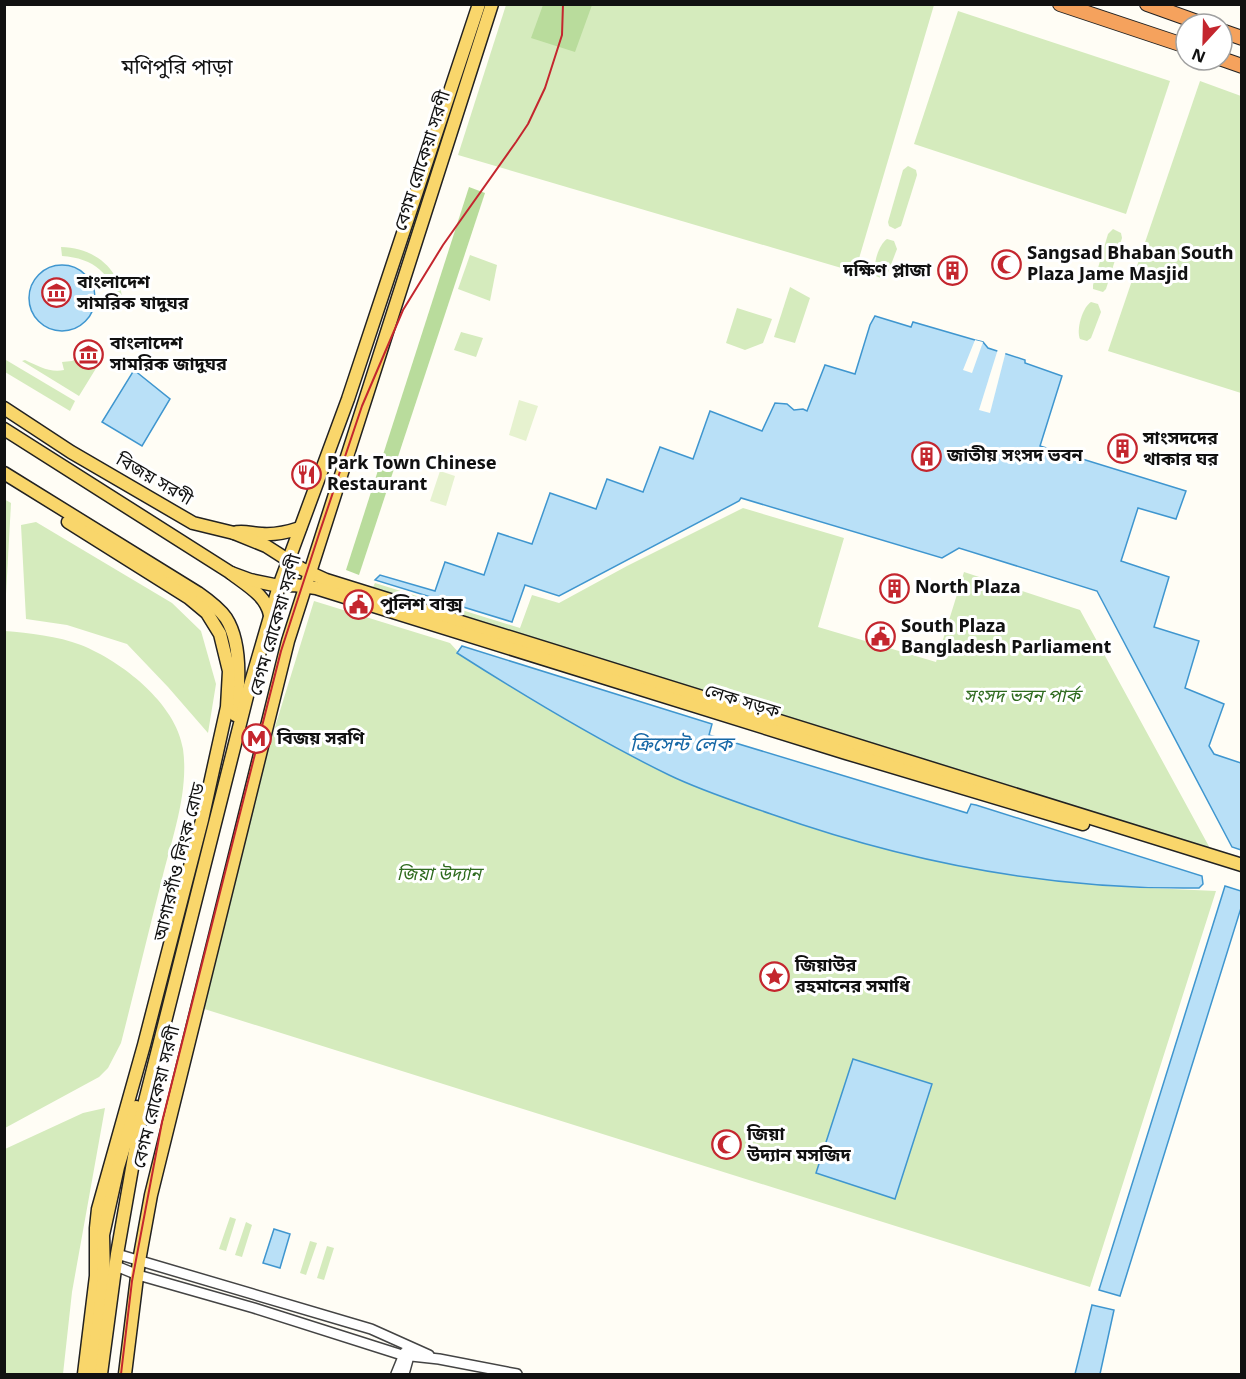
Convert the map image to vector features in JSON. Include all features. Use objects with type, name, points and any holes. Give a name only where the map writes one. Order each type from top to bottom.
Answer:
[{"type":"highway","points":[[1060,4],[1174,42]]},
{"type":"highway","points":[[1147,4],[1174,14]]},
{"type":"main road","name":"বেগম রোকেয়া সরণী","points":[[101,1374],[141,1117],[166,1024],[218,805],[270,615],[351,388],[479,4]]},
{"type":"main road","name":"বেগম রোকেয়া সরণী","points":[[125,1374],[139,1261],[151,1195],[288,641],[492,4]]},
{"type":"main road","name":"বিজয় সরণী","points":[[4,408],[71,452],[193,524],[234,533],[238,531],[264,535],[300,528]]},
{"type":"main road","name":"বিজয় সরণী","points":[[4,429],[231,573],[264,600],[270,615]]},
{"type":"main road","name":"আগারগাঁও লিংক রোড","points":[[4,473],[198,592],[223,614],[226,633],[229,671],[226,707],[202,820],[144,1045],[101,1195],[96,1228],[96,1276],[84,1374]]},
{"type":"main road","name":"আগারগাঁও লিংক রোড","points":[[4,482],[189,598],[226,633],[237,663],[235,716],[129,1132],[118,1167],[103,1235],[104,1275],[92,1374]]},
{"type":"main road","points":[[234,533],[266,546],[309,573],[349,587],[1242,865]]},
{"type":"main road","name":"লেক সড়ক","points":[[231,573],[279,586],[304,586],[1242,873]]},
{"type":"main road","name":"বেগম রোকেয়া সরণী","points":[[117,1260],[108,1249],[108,1241],[129,1132]]},
{"type":"street","points":[[117,1260],[139,1261],[383,1333],[408,1350]]},
{"type":"street","points":[[117,1260],[138,1275],[379,1347],[408,1350],[439,1359],[517,1374]]},
{"type":"street","points":[[189,1289],[193,1277]]},
{"type":"street","points":[[287,1318],[291,1305]]},
{"type":"street","points":[[379,1347],[383,1333]]},
{"type":"street","points":[[396,1374],[408,1350]]},
{"type":"street","points":[[404,1374],[408,1350]]},
{"type":"green space","points":[[506,5],[934,5],[855,272],[458,155]]},
{"type":"green space","points":[[543,5],[592,5],[575,52],[531,38]]},
{"type":"green space","points":[[958,11],[1170,81],[1126,214],[914,144]]},
{"type":"green space","points":[[1200,81],[1241,96],[1241,393],[1108,351]]},
{"type":"green space","points":[[908,166],[916,170],[917,175],[901,226],[895,229],[889,226],[888,222],[903,170]]},
{"type":"green space","points":[[469,187],[485,193],[359,575],[346,570]]},
{"type":"green space","points":[[1113,229],[1121,233],[1122,238],[1106,289],[1103,292],[1093,289],[1093,285],[1108,234]]},
{"type":"green space","points":[[887,239],[894,241],[897,249],[887,275],[883,279],[876,276],[875,262]]},
{"type":"green space","points":[[61,247],[86,252],[106,264],[118,283],[123,308],[115,307],[111,285],[100,270],[83,260],[62,256]]},
{"type":"green space","points":[[470,255],[497,265],[490,301],[458,289]]},
{"type":"green space","points":[[790,287],[810,298],[795,343],[774,337]]},
{"type":"green space","points":[[1091,302],[1098,304],[1101,312],[1091,338],[1087,341],[1080,339],[1079,325]]},
{"type":"green space","points":[[737,308],[772,319],[763,343],[745,350],[726,343]]},
{"type":"green space","points":[[461,332],[483,338],[476,357],[454,350]]},
{"type":"green space","points":[[94,351],[103,357],[79,396],[22,361],[59,371],[64,370],[62,362],[72,361]]},
{"type":"green space","points":[[6,360],[75,401],[70,411],[5,372]]},
{"type":"green space","points":[[519,400],[538,406],[526,441],[509,435]]},
{"type":"green space","points":[[440,471],[455,476],[446,506],[430,501]]},
{"type":"green space","points":[[4,499],[11,503],[5,613],[4,613]]},
{"type":"green space","name":"সংসদ ভবন পার্ক","points":[[743,508],[844,538],[818,627],[936,662],[964,572],[1080,610],[1212,852],[372,589],[375,583],[520,628],[532,595],[559,603]]},
{"type":"green space","points":[[36,522],[172,603],[201,631],[216,684],[208,733],[127,644],[67,625],[26,619],[21,525]]},
{"type":"green space","name":"জিয়া উদ্যান","points":[[314,601],[450,643],[460,654],[1106,886],[1216,891],[1090,1287],[198,1007],[261,772]]},
{"type":"green space","points":[[5,631],[43,635],[81,645],[97,652],[129,673],[158,700],[170,716],[183,749],[184,782],[178,815],[121,1043],[108,1068],[99,1077],[5,1128]]},
{"type":"green space","points":[[105,1108],[72,1292],[63,1374],[5,1374],[5,1149],[83,1113]]},
{"type":"green space","points":[[230,1217],[236,1219],[226,1251],[219,1249]]},
{"type":"green space","points":[[246,1222],[252,1225],[242,1257],[235,1255]]},
{"type":"green space","points":[[310,1241],[317,1243],[306,1275],[300,1273]]},
{"type":"green space","points":[[327,1246],[334,1248],[324,1280],[317,1278]]},
{"type":"water","points":[[68,265],[86,274],[93,285],[95,298],[93,311],[86,322],[75,329],[56,331],[38,322],[31,311],[29,292],[38,274],[49,267]]},
{"type":"water","points":[[875,316],[911,327],[913,322],[983,342],[988,348],[1025,360],[1025,363],[1062,376],[1040,446],[1186,491],[1176,519],[1138,508],[1121,561],[1169,577],[1154,627],[1199,641],[1185,688],[1224,704],[1209,746],[1214,754],[1241,763],[1241,850],[1232,847],[1097,591],[959,548],[942,558],[741,498],[559,596],[525,585],[512,622],[375,580],[380,575],[435,591],[445,562],[484,575],[498,533],[532,544],[550,493],[596,509],[607,479],[643,492],[660,447],[693,459],[710,411],[762,431],[775,403],[787,404],[794,410],[807,411],[825,365],[855,374]]},
{"type":"water","points":[[134,370],[170,399],[142,446],[102,422]]},
{"type":"water","name":"ক্রিসেন্ট লেক","points":[[462,646],[712,724],[709,735],[967,813],[971,804],[976,805],[1202,876],[1203,884],[1199,888],[1144,887],[1036,878],[929,859],[876,847],[823,831],[681,781],[641,761],[561,717],[457,653]]},
{"type":"water","points":[[1225,886],[1241,891],[1241,908],[1120,1296],[1099,1290]]},
{"type":"water","points":[[853,1059],[932,1084],[895,1199],[816,1173]]},
{"type":"water","points":[[274,1229],[290,1234],[280,1268],[263,1263]]},
{"type":"water","points":[[1092,1305],[1114,1310],[1100,1374],[1075,1374]]},
{"type":"pier","points":[[975,340],[983,342],[972,373],[963,370]]},
{"type":"pier","points":[[998,349],[1006,351],[990,413],[979,410]]},
{"type":"railway","points":[[121,1374],[132,1281],[162,1122],[281,651],[362,406],[403,310],[443,245],[528,124],[545,88],[562,35],[563,4]]},
{"type":"place","name":"Sangsad Bhaban South Plaza Jame Masjid","points":[[1006,264]]},
{"type":"place","name":"দক্ষিণ প্লাজা","points":[[952,271]]},
{"type":"place","name":"বাংলাদেশ সামরিক যাদুঘর","points":[[56,293]]},
{"type":"place","name":"বাংলাদেশ সামরিক জাদুঘর","points":[[89,354]]},
{"type":"place","name":"সাংসদদের থাকার ঘর","points":[[1122,449]]},
{"type":"place","name":"জাতীয় সংসদ ভবন","points":[[926,456]]},
{"type":"place","name":"Park Town Chinese Restaurant","points":[[306,474]]},
{"type":"place","name":"North Plaza","points":[[894,588]]},
{"type":"place","name":"পুলিশ বাক্স","points":[[359,605]]},
{"type":"place","name":"South Plaza Bangladesh Parliament","points":[[880,637]]},
{"type":"place","name":"বিজয় সরণি","points":[[256,739]]},
{"type":"place","name":"জিয়াউর রহমানের সমাধি","points":[[774,976]]},
{"type":"place","name":"জিয়া উদ্যান মসজিদ","points":[[726,1145]]},
{"type":"district","name":"মণিপুরি পাড়া","points":[[177,69]]}]
